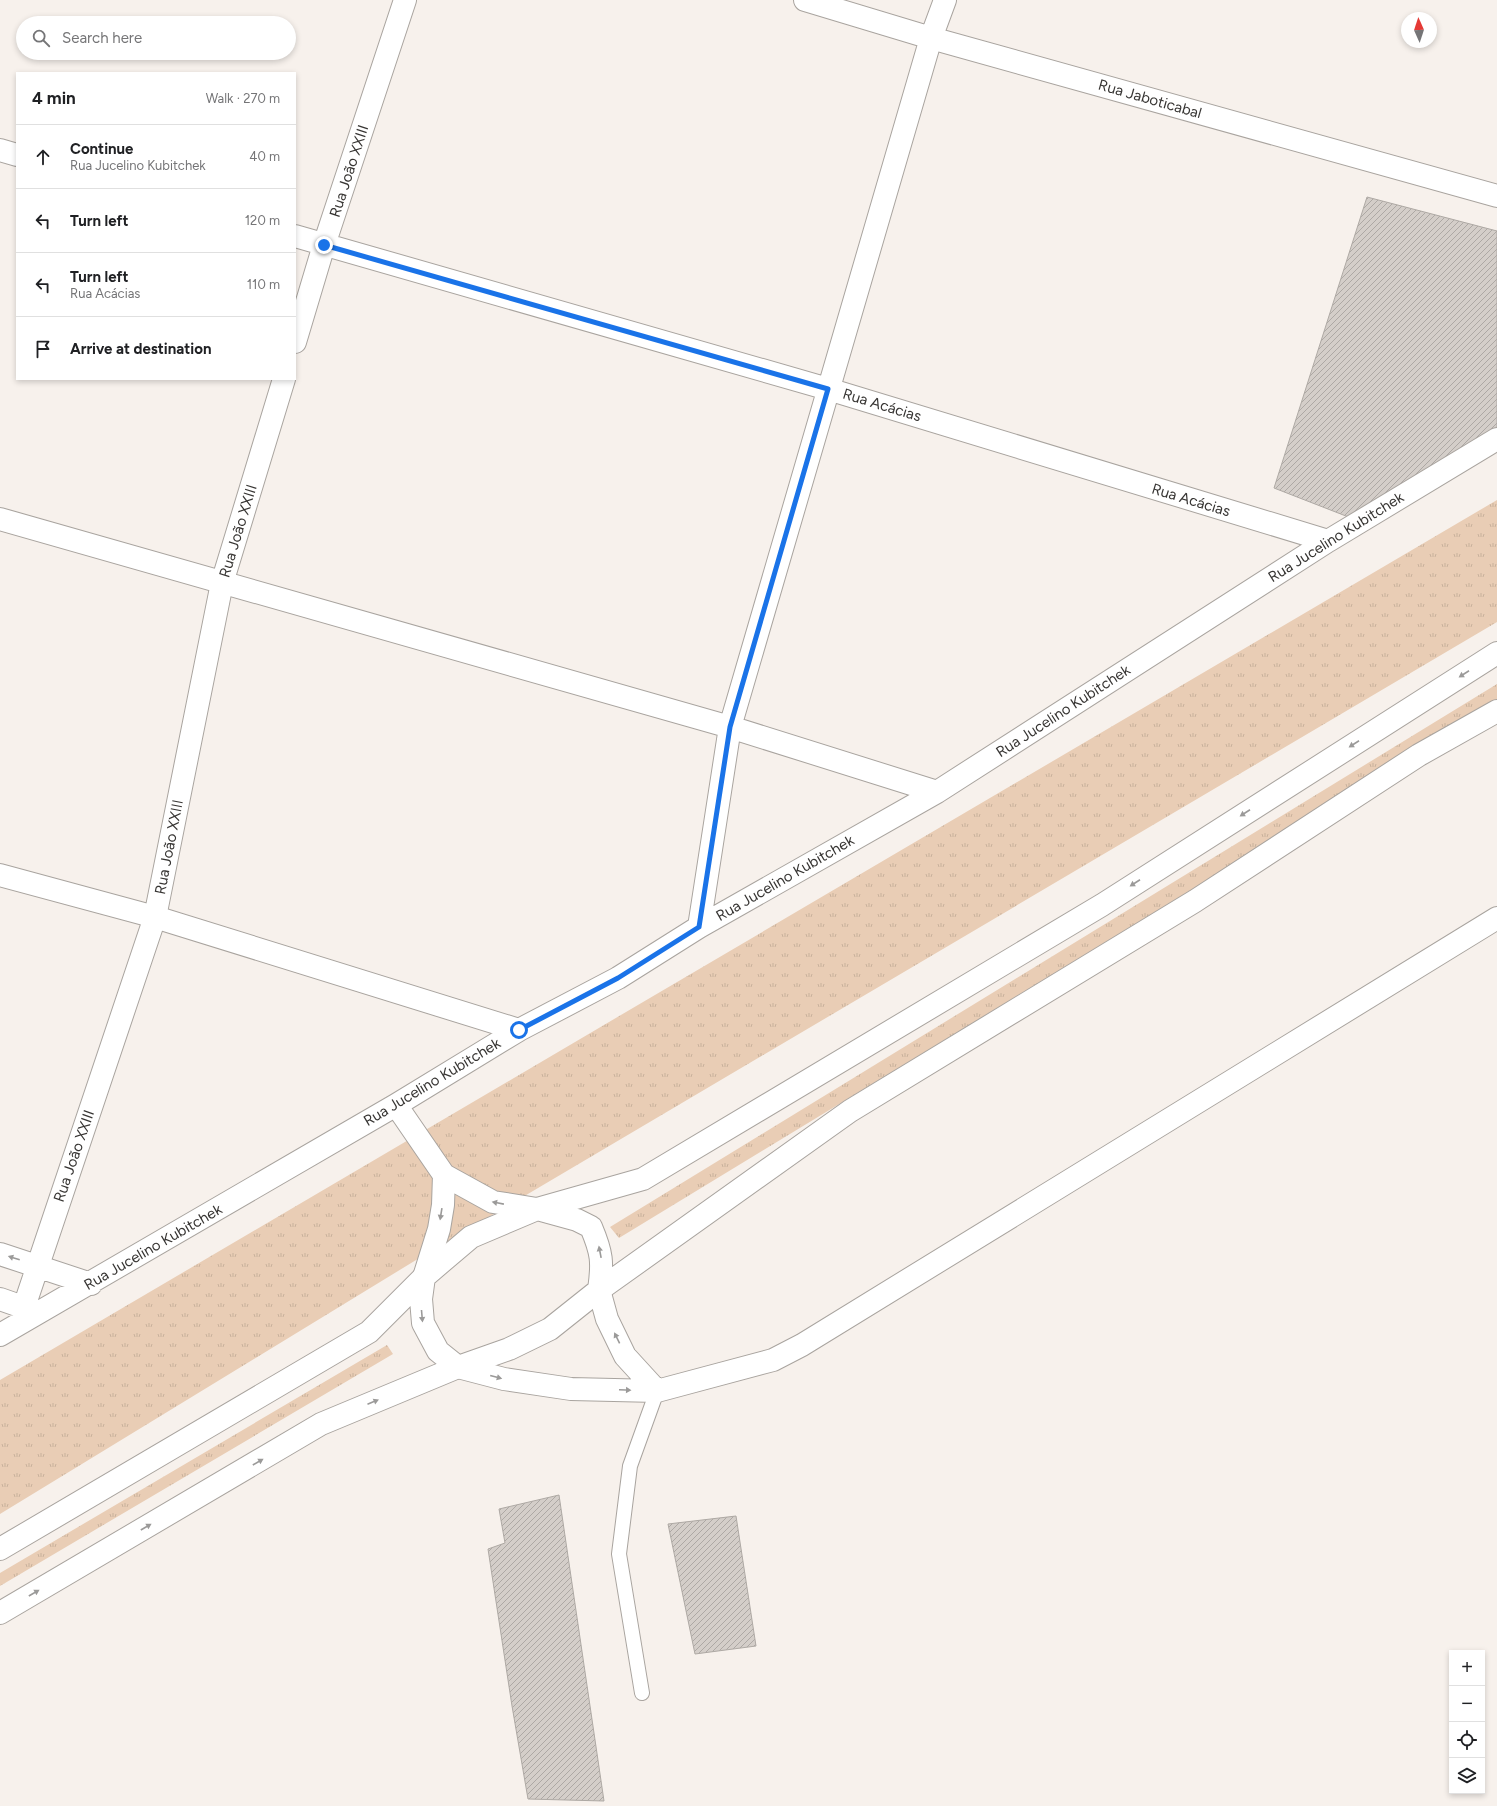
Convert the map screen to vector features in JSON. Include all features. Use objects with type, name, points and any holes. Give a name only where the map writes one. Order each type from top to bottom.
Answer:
[{"type":"street","name":"Rua João XXIII","points":[[296,339],[324,245],[405,0]]},
{"type":"street","name":"Rua Jaboticabal","points":[[805,0],[931,38],[1497,196]]},
{"type":"street","points":[[699,927],[730,727],[931,38],[945,0]]},
{"type":"street","points":[[0,150],[16,155]]},
{"type":"street","name":"Rua Acácias","points":[[296,236],[828,389],[1328,541]]},
{"type":"street","name":"Rua João XXIII","points":[[32,1310],[37,1265],[155,917],[222,583],[284,380]]},
{"type":"street","name":"Rua Jucelino Kubitchek","points":[[0,1336],[32,1310],[91,1284],[396,1105],[519,1030],[618,978],[699,927],[937,792],[1328,541],[1497,439]]},
{"type":"street","points":[[0,519],[730,727],[937,792]]},
{"type":"street","points":[[0,1550],[369,1332],[424,1277],[471,1237],[537,1209],[643,1179],[1102,905],[1497,653]]},
{"type":"street","points":[[0,1613],[321,1424],[458,1367],[509,1349],[550,1329],[598,1290],[850,1111],[1195,901],[1419,755],[1497,711]]},
{"type":"street","points":[[0,875],[155,917],[519,1030]]},
{"type":"street","points":[[444,1175],[443,1205],[439,1229],[424,1277],[420,1299],[423,1323],[438,1351],[458,1367],[504,1379],[571,1389],[657,1391],[773,1360],[802,1345],[1497,918]]},
{"type":"street","points":[[396,1105],[444,1175],[493,1202],[537,1209],[577,1220],[591,1227],[600,1249],[602,1268],[598,1290],[607,1318],[625,1356],[657,1391]]},
{"type":"street","points":[[0,1254],[91,1284]]},
{"type":"street","points":[[0,1300],[32,1310]]},
{"type":"lane","points":[[642,1693],[619,1554],[630,1466],[657,1391]]},
{"type":"green space","points":[[1497,500],[1497,622],[421,1257],[0,1514],[0,1380]]},
{"type":"green space","points":[[1497,684],[1497,704],[619,1238],[610,1227]]},
{"type":"green space","points":[[387,1345],[393,1354],[0,1586],[0,1573]]},
{"type":"building","points":[[1367,197],[1497,231],[1497,435],[1351,518],[1274,488]]},
{"type":"building","points":[[559,1495],[604,1801],[528,1799],[488,1549],[505,1543],[499,1509]]},
{"type":"building","points":[[736,1516],[756,1646],[695,1654],[668,1524]]},
{"type":"route","points":[[324,245],[828,389],[730,727],[699,927],[618,978],[519,1030]]}]
